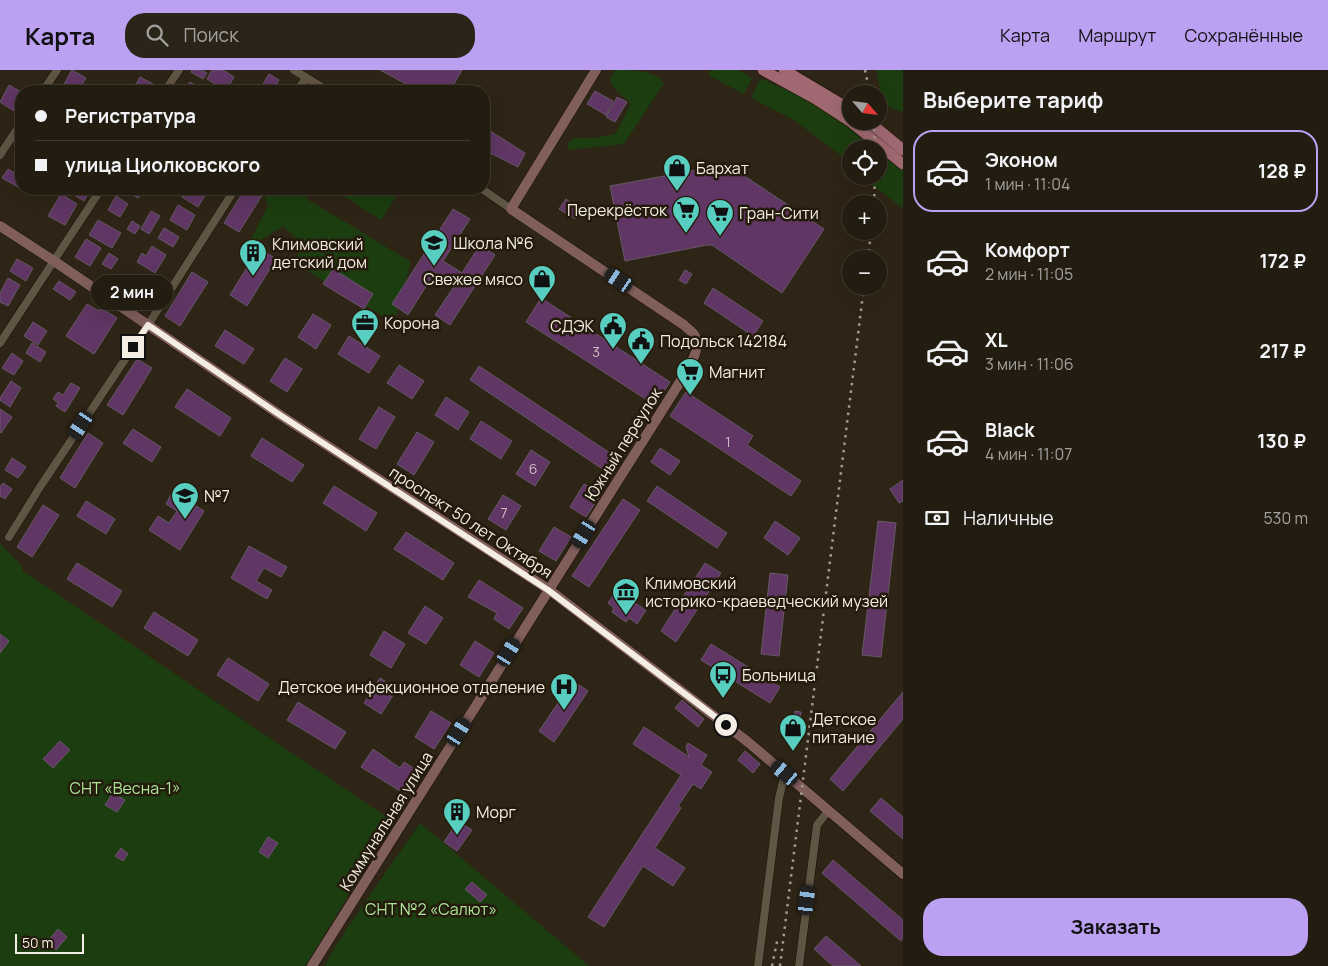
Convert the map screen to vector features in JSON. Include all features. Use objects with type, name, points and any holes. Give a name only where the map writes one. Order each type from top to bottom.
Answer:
[{"type":"main road","points":[[762,70],[814,98],[851,122],[903,164]]},
{"type":"main road","points":[[784,70],[842,105]]},
{"type":"main road","points":[[879,130],[903,150]]},
{"type":"street","points":[[47,85],[57,70]]},
{"type":"street","points":[[169,85],[178,70]]},
{"type":"street","points":[[294,70],[318,85]]},
{"type":"street","points":[[490,195],[511,209],[596,70]]},
{"type":"street","points":[[301,85],[306,78]]},
{"type":"street","points":[[0,155],[15,132]]},
{"type":"street","points":[[0,343],[97,195]]},
{"type":"street","points":[[9,537],[231,195]]},
{"type":"street","name":"Южный переулок","points":[[511,209],[684,325],[695,336],[697,346],[686,374],[548,590]]},
{"type":"street","name":"проспект 50 лет Октября","points":[[0,226],[287,420],[548,590],[748,742],[903,874]]},
{"type":"street","name":"Коммунальная улица","points":[[312,966],[548,590]]},
{"type":"street","points":[[758,966],[779,798],[785,773]]},
{"type":"street","points":[[799,966],[817,825],[829,810]]},
{"type":"green space","points":[[615,70],[649,73],[655,75],[664,83],[624,144],[568,150],[568,144],[573,138],[595,138],[615,134],[631,104],[612,86],[610,78]]},
{"type":"green space","points":[[711,70],[738,70],[752,78],[744,94],[708,75]]},
{"type":"green space","points":[[877,70],[903,70],[903,112],[888,107],[888,85],[879,85]]},
{"type":"green space","points":[[762,79],[816,103],[842,121],[842,130],[855,130],[869,140],[842,140],[842,156],[794,120],[751,98]]},
{"type":"green space","points":[[887,154],[903,168],[903,208],[872,185],[887,185]]},
{"type":"green space","points":[[264,195],[307,195],[307,199],[411,262],[394,323],[294,263],[302,243],[283,227],[246,248],[268,206]]},
{"type":"green space","points":[[342,195],[397,195],[381,220]]},
{"type":"green space","name":"СНТ «Весна-1»","points":[[0,543],[21,565],[23,571],[394,822],[305,966],[0,966]]},
{"type":"green space","name":"СНТ №2 «Салют»","points":[[420,823],[589,966],[324,966],[347,928]]},
{"type":"building","points":[[72,70],[86,78],[82,85],[64,84]]},
{"type":"building","points":[[192,70],[201,70],[207,73],[203,79],[191,72]]},
{"type":"building","points":[[212,70],[223,70],[234,77],[229,85],[216,85],[207,79]]},
{"type":"building","points":[[380,70],[462,70],[453,85],[408,85]]},
{"type":"building","points":[[269,74],[279,80],[276,85],[263,85]]},
{"type":"building","points":[[140,77],[153,84],[152,85],[135,85]]},
{"type":"building","points":[[9,85],[15,88],[15,112],[0,102]]},
{"type":"building","points":[[595,91],[613,101],[606,115],[587,104]]},
{"type":"building","points":[[617,97],[627,102],[615,122],[606,117]]},
{"type":"building","points":[[490,131],[525,153],[518,167],[490,153]]},
{"type":"building","name":"Гран-Сити","points":[[708,168],[726,169],[743,175],[824,229],[782,293],[712,245],[625,261],[610,186]]},
{"type":"building","points":[[8,169],[15,173],[15,185],[2,178]]},
{"type":"building","points":[[60,195],[77,204],[65,225],[48,216]]},
{"type":"building","points":[[74,195],[87,195],[84,201]]},
{"type":"building","points":[[183,195],[205,195],[198,207],[182,197]]},
{"type":"building","points":[[241,195],[262,195],[239,232],[224,223]]},
{"type":"building","points":[[116,196],[128,204],[120,217],[108,210]]},
{"type":"building","points":[[566,199],[581,210],[575,219],[559,209]]},
{"type":"building","points":[[178,205],[195,215],[187,230],[170,220]]},
{"type":"building","name":"Школа №6","points":[[453,209],[470,219],[443,261],[462,273],[480,245],[495,255],[450,325],[435,315],[455,285],[435,272],[408,315],[392,304]]},
{"type":"building","points":[[151,211],[160,216],[149,234],[141,229]]},
{"type":"building","points":[[98,220],[121,233],[112,248],[89,235]]},
{"type":"building","points":[[132,221],[140,226],[135,234],[127,229]]},
{"type":"building","points":[[164,228],[179,237],[173,247],[158,238]]},
{"type":"building","points":[[86,239],[101,248],[90,266],[75,257]]},
{"type":"building","points":[[152,246],[166,255],[155,273],[137,262],[142,253],[146,256]]},
{"type":"building","name":"Климовский детский дом","points":[[259,248],[276,259],[247,306],[230,295]]},
{"type":"building","points":[[109,253],[118,259],[111,269],[102,264]]},
{"type":"building","points":[[17,259],[33,268],[26,281],[10,271]]},
{"type":"building","points":[[333,269],[373,294],[364,309],[323,284]]},
{"type":"building","points":[[685,270],[692,274],[686,284],[679,280]]},
{"type":"building","points":[[192,272],[208,282],[180,326],[165,316]]},
{"type":"building","points":[[138,276],[148,281],[139,298],[129,292]]},
{"type":"building","points":[[8,278],[20,285],[8,306],[0,302],[0,293]]},
{"type":"building","points":[[59,281],[76,292],[70,300],[53,289]]},
{"type":"building","points":[[713,288],[763,321],[753,336],[704,303]]},
{"type":"building","points":[[541,298],[670,382],[655,405],[526,322]]},
{"type":"building","points":[[87,304],[99,311],[101,308],[117,318],[94,354],[66,336]]},
{"type":"building","points":[[313,314],[331,325],[316,349],[298,337]]},
{"type":"building","points":[[33,322],[47,331],[38,345],[24,336]]},
{"type":"building","points":[[225,330],[254,349],[244,364],[215,346]]},
{"type":"building","points":[[349,336],[380,356],[369,373],[338,354]]},
{"type":"building","points":[[32,343],[46,352],[40,362],[26,353]]},
{"type":"building","points":[[12,353],[23,361],[14,375],[2,368]]},
{"type":"building","points":[[285,358],[302,369],[287,392],[270,381]]},
{"type":"building","points":[[137,359],[152,368],[123,415],[107,405]]},
{"type":"building","points":[[399,365],[424,381],[412,399],[387,383]]},
{"type":"building","points":[[479,366],[616,457],[607,472],[470,380]]},
{"type":"building","points":[[11,381],[21,388],[10,407],[0,398]]},
{"type":"building","points":[[71,383],[80,388],[65,412],[56,406],[58,403],[53,399],[58,392],[63,395]]},
{"type":"building","points":[[187,389],[231,418],[220,436],[175,407]]},
{"type":"building","points":[[686,392],[753,436],[747,445],[801,481],[791,496],[670,416]]},
{"type":"building","points":[[446,397],[469,412],[458,430],[435,415]]},
{"type":"building","points":[[379,407],[395,417],[376,449],[359,439]]},
{"type":"building","points":[[0,409],[12,417],[1,433],[0,432]]},
{"type":"building","points":[[481,421],[512,441],[501,459],[470,439]]},
{"type":"building","points":[[133,429],[161,447],[152,462],[123,443]]},
{"type":"building","points":[[417,432],[434,442],[414,475],[397,464]]},
{"type":"building","points":[[88,433],[103,443],[75,488],[60,478]]},
{"type":"building","points":[[262,438],[304,465],[292,482],[251,456]]},
{"type":"building","points":[[660,448],[680,461],[670,475],[651,462]]},
{"type":"building","points":[[531,450],[550,462],[535,486],[516,474]]},
{"type":"building","points":[[12,458],[26,467],[18,478],[5,470]]},
{"type":"building","points":[[903,480],[903,501],[899,503],[890,489]]},
{"type":"building","points":[[3,483],[12,489],[5,499],[0,496],[0,487]]},
{"type":"building","points":[[584,484],[601,494],[586,517],[570,507]]},
{"type":"building","points":[[334,486],[377,513],[366,531],[323,503]]},
{"type":"building","points":[[657,486],[727,533],[717,548],[647,501]]},
{"type":"building","name":"№7","points":[[173,491],[204,511],[180,550],[149,530],[158,516],[169,523],[177,511],[166,504]]},
{"type":"building","points":[[503,495],[521,506],[506,530],[488,519]]},
{"type":"building","points":[[623,499],[640,510],[589,587],[572,576]]},
{"type":"building","points":[[86,501],[115,519],[106,534],[77,516]]},
{"type":"building","points":[[43,505],[59,515],[32,557],[17,547]]},
{"type":"building","points":[[775,521],[800,538],[788,555],[764,538]]},
{"type":"building","points":[[878,521],[896,523],[881,657],[862,655]]},
{"type":"building","points":[[554,527],[571,537],[556,561],[539,551]]},
{"type":"building","points":[[406,532],[454,563],[443,580],[394,549]]},
{"type":"building","points":[[249,546],[287,567],[281,577],[264,568],[256,581],[272,590],[267,599],[231,578]]},
{"type":"building","points":[[77,563],[122,591],[112,607],[67,579]]},
{"type":"building","points":[[705,563],[721,573],[676,642],[661,631]]},
{"type":"building","points":[[770,573],[788,575],[779,656],[761,654]]},
{"type":"building","points":[[479,580],[523,608],[509,629],[494,619],[497,613],[468,597]]},
{"type":"building","points":[[617,590],[623,596],[646,610],[637,624],[629,618],[626,622],[612,612],[614,608],[608,603]]},
{"type":"building","points":[[425,606],[443,618],[426,644],[408,633]]},
{"type":"building","points":[[154,612],[198,640],[188,656],[144,628]]},
{"type":"building","points":[[384,631],[405,644],[391,668],[370,655]]},
{"type":"building","points":[[0,634],[9,641],[0,653]]},
{"type":"building","points":[[475,641],[494,653],[479,677],[460,665]]},
{"type":"building","points":[[711,644],[780,687],[770,703],[701,660]]},
{"type":"building","points":[[228,658],[269,684],[258,701],[217,675]]},
{"type":"building","points":[[380,678],[397,689],[381,714],[364,703]]},
{"type":"building","name":"Детское инфекционное отделение","points":[[573,681],[588,691],[554,742],[539,731]]},
{"type":"building","points":[[903,692],[903,719],[843,791],[830,779]]},
{"type":"building","points":[[682,700],[704,719],[698,727],[675,708]]},
{"type":"building","points":[[298,702],[346,732],[335,749],[287,720]]},
{"type":"building","points":[[431,711],[451,723],[434,749],[415,737]]},
{"type":"building","points":[[795,711],[801,712],[799,726],[793,726]]},
{"type":"building","points":[[644,727],[689,757],[686,747],[688,743],[707,755],[701,765],[712,772],[701,789],[693,784],[678,806],[681,808],[655,848],[685,868],[673,886],[643,866],[604,927],[588,917],[681,775],[633,744]]},
{"type":"building","points":[[60,741],[70,750],[53,768],[43,759]]},
{"type":"building","points":[[373,749],[400,768],[404,762],[419,772],[405,794],[361,767]]},
{"type":"building","points":[[745,751],[760,764],[753,773],[738,760]]},
{"type":"building","points":[[113,793],[125,800],[117,812],[105,805]]},
{"type":"building","points":[[881,798],[903,817],[903,839],[870,811]]},
{"type":"building","name":"Морг","points":[[458,821],[472,830],[457,851],[444,842]]},
{"type":"building","points":[[268,837],[278,843],[268,858],[259,852]]},
{"type":"building","points":[[121,848],[128,854],[123,861],[115,856]]},
{"type":"building","points":[[833,860],[903,920],[903,938],[901,941],[822,873]]},
{"type":"building","points":[[472,882],[487,895],[480,902],[465,889]]},
{"type":"building","points":[[58,929],[67,937],[56,950],[47,942]]},
{"type":"building","points":[[826,936],[861,966],[833,966],[814,949]]},
{"type":"railway","points":[[865,70],[868,85]]},
{"type":"railway","points":[[874,130],[875,140]]},
{"type":"railway","points":[[874,195],[875,185]]},
{"type":"railway","points":[[869,250],[870,240]]},
{"type":"railway","points":[[780,966],[863,295]]},
{"type":"railway","points":[[772,966],[778,937]]},
{"type":"place","name":"Бархат","points":[[677,192]]},
{"type":"place","name":"Перекрёсток","points":[[686,234]]},
{"type":"place","name":"Гран-Сити","points":[[720,237]]},
{"type":"place","name":"Школа №6","points":[[434,267]]},
{"type":"place","name":"Климовский детский дом","points":[[253,277]]},
{"type":"place","name":"Свежее мясо","points":[[542,303]]},
{"type":"place","name":"Корона","points":[[365,347]]},
{"type":"place","name":"СДЭК","points":[[613,350]]},
{"type":"place","name":"Подольск 142184","points":[[641,365]]},
{"type":"place","name":"Магнит","points":[[690,396]]},
{"type":"place","name":"№7","points":[[185,520]]},
{"type":"place","name":"Климовский историко-краеведческий музей","points":[[626,616]]},
{"type":"place","name":"Больница","points":[[723,699]]},
{"type":"place","name":"Детское инфекционное отделение","points":[[564,711]]},
{"type":"place","name":"Детское питание","points":[[793,752]]},
{"type":"place","name":"Морг","points":[[457,836]]},
{"type":"route","points":[[133,347],[148,325],[280,415],[548,590],[726,725]]}]
